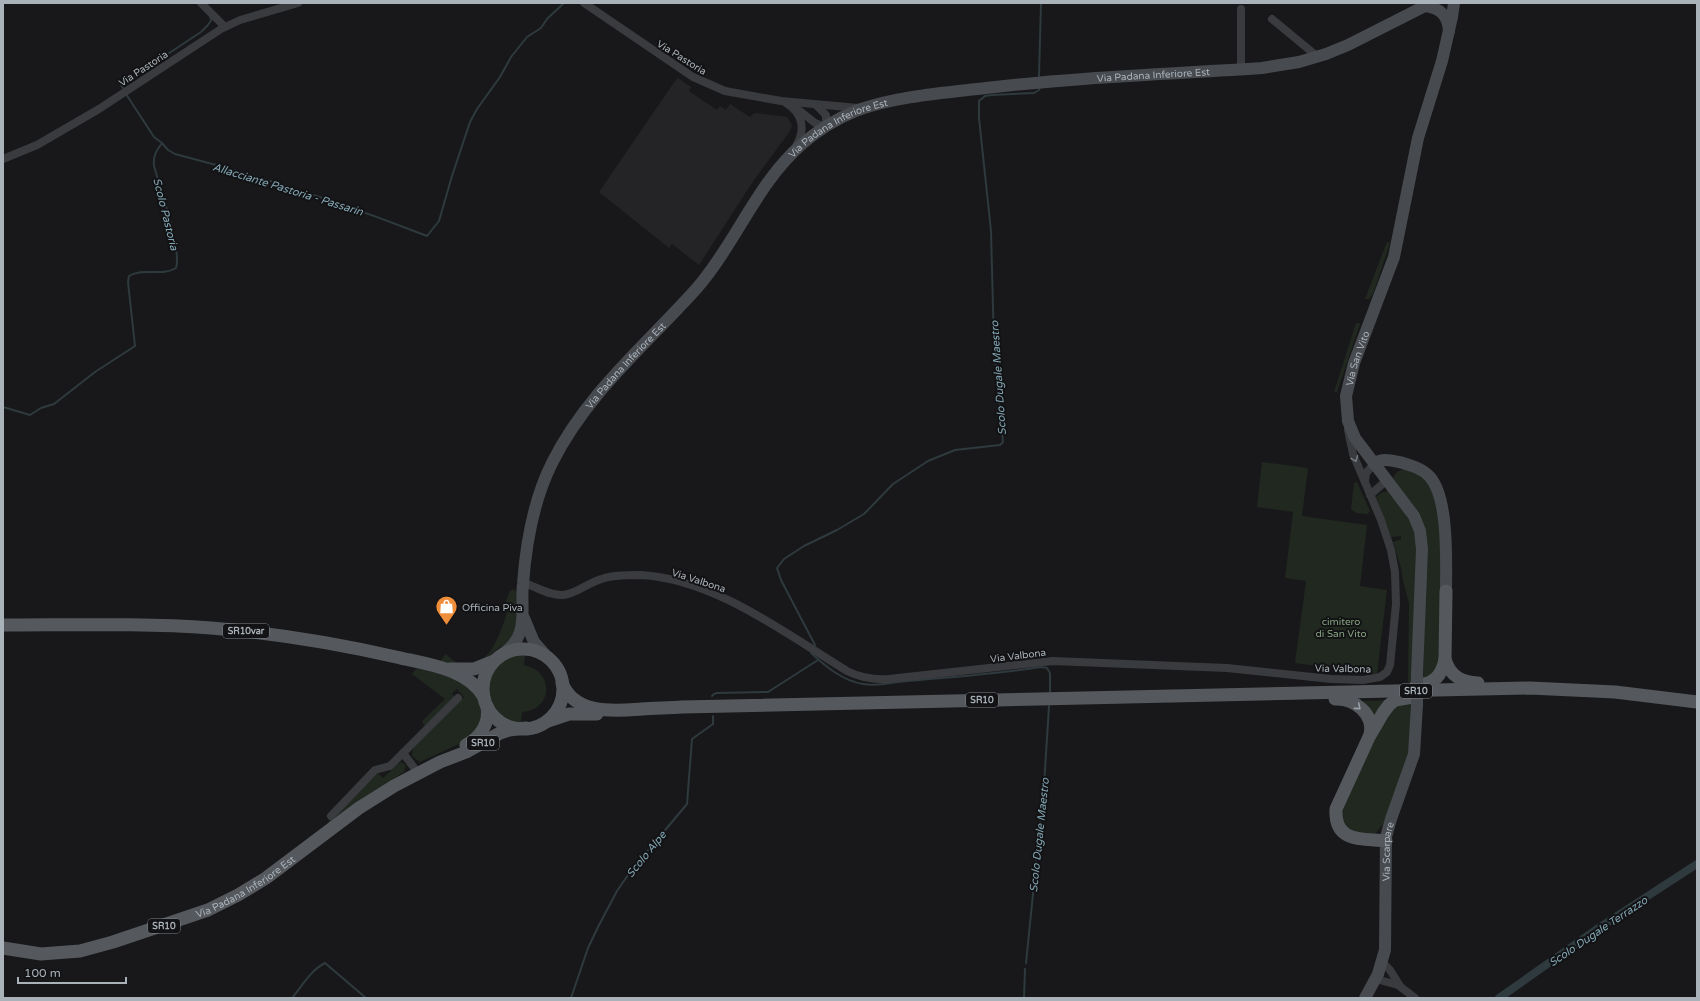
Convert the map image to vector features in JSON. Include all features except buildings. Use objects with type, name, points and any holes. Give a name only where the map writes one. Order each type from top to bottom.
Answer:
[{"type":"main road","points":[[1333,693],[1428,684],[1434,681],[1440,675],[1445,659],[1446,591]]},
{"type":"main road","name":"SR10var","points":[[3,625],[168,626],[245,631],[334,644],[441,668],[461,670],[474,669],[499,657]]},
{"type":"main road","points":[[516,649],[527,649],[538,652],[548,658],[557,669],[562,683],[562,695],[552,716],[543,723],[526,728],[514,728],[503,723],[494,716],[485,702],[483,689],[484,677],[489,667],[499,657],[516,649]]},
{"type":"main road","points":[[1445,659],[1452,673],[1465,682],[1530,688]]},
{"type":"main road","name":"SR10var","points":[[441,668],[472,683],[485,702]]},
{"type":"main road","name":"SR10","points":[[562,683],[570,697],[585,706],[599,710],[1530,688],[1615,692],[1697,702]]},
{"type":"main road","points":[[1386,841],[1364,840],[1351,837],[1342,830],[1336,814],[1339,801],[1369,737],[1386,708],[1396,700],[1404,698],[1498,689]]},
{"type":"main road","points":[[1280,694],[1344,699],[1352,702],[1360,707],[1367,716],[1370,725],[1369,737]]},
{"type":"main road","name":"Via Padana Inferiore Est","points":[[440,762],[451,753],[473,742],[480,735],[486,723],[485,702]]},
{"type":"main road","name":"SR10","points":[[543,723],[569,714],[600,714],[623,710]]},
{"type":"main road","name":"Via Padana Inferiore Est","points":[[3,948],[41,954],[80,951],[113,942],[208,910],[266,878],[359,808],[418,773],[440,762],[466,752],[504,732],[526,728]]},
{"type":"street","points":[[201,3],[225,27]]},
{"type":"street","name":"Via Pastoria","points":[[3,159],[37,144],[99,109],[225,27],[240,20],[298,3]]},
{"type":"street","name":"Via Pastoria","points":[[584,3],[655,52],[710,86],[739,95],[783,102],[846,108],[870,106]]},
{"type":"street","name":"Via San Vito","points":[[1418,674],[1422,556],[1421,535],[1417,522],[1410,511],[1359,445],[1348,421],[1346,396],[1350,375],[1394,257],[1418,138],[1442,61],[1454,3]]},
{"type":"street","name":"Via San Vito","points":[[1452,17],[1458,3]]},
{"type":"street","points":[[1424,5],[1434,8],[1442,13],[1447,22],[1449,32]]},
{"type":"street","name":"Via Padana Inferiore Est","points":[[499,657],[514,645],[521,629],[523,614],[523,583],[528,538],[538,497],[550,468],[569,432],[593,399],[705,278],[724,252],[773,176],[788,157],[825,127],[844,116],[870,106],[916,96],[1030,83],[1286,65],[1318,57],[1348,45],[1424,5]]},
{"type":"street","points":[[1241,9],[1241,69]]},
{"type":"street","points":[[1272,19],[1318,57]]},
{"type":"street","points":[[783,102],[798,113],[802,126],[799,141],[788,157]]},
{"type":"street","name":"Via Pastoria","points":[[783,102],[796,108],[815,123],[825,127]]},
{"type":"street","points":[[813,104],[820,107],[825,112],[825,127]]},
{"type":"street","name":"Via Valbona","points":[[523,583],[560,595],[573,593],[597,580],[614,577],[641,575],[680,582],[730,601],[847,671],[857,676],[873,680],[1053,661],[1223,668],[1318,678],[1377,678],[1385,674],[1390,665],[1394,633],[1396,584],[1391,550],[1351,447],[1348,421]]},
{"type":"street","points":[[1353,433],[1362,442],[1375,451],[1422,470],[1430,477],[1438,494],[1445,534],[1446,591]]},
{"type":"street","points":[[1365,482],[1366,473],[1379,461],[1387,460],[1408,464]]},
{"type":"street","points":[[1370,495],[1387,480],[1389,473],[1394,468],[1408,464]]},
{"type":"street","name":"Via Padana Inferiore Est","points":[[523,614],[534,642],[548,658]]},
{"type":"street","name":"Via Scarpare","points":[[1365,998],[1376,979],[1382,962],[1386,933],[1386,841],[1389,824],[1415,750],[1418,674]]},
{"type":"street","points":[[331,816],[375,770],[379,768],[388,768],[458,698]]},
{"type":"street","points":[[403,753],[418,773]]},
{"type":"street","points":[[1382,962],[1390,970],[1401,987],[1415,998]]},
{"type":"street","points":[[1376,979],[1401,987]]},
{"type":"shaded area","points":[[678,78],[691,87],[689,91],[717,110],[720,106],[726,110],[730,104],[750,117],[757,113],[787,117],[792,125],[790,131],[752,183],[699,265],[672,244],[669,248],[599,192]]},
{"type":"green space","points":[[1387,242],[1390,243],[1373,294],[1369,299],[1365,299]]},
{"type":"green space","points":[[1356,323],[1360,323],[1359,327],[1337,392],[1334,392]]},
{"type":"green space","name":"cimitero di San Vito","points":[[1262,462],[1308,468],[1302,516],[1367,525],[1360,586],[1387,590],[1377,674],[1295,663],[1306,581],[1285,578],[1293,512],[1257,507]]},
{"type":"green space","points":[[1403,469],[1419,473],[1432,488],[1441,533],[1440,667],[1423,682],[1426,546],[1393,478],[1397,472]]},
{"type":"green space","points":[[1357,482],[1370,511],[1368,514],[1356,513],[1351,509],[1354,483]]},
{"type":"green space","points":[[1388,491],[1410,517],[1417,542],[1412,682],[1408,682],[1409,603],[1393,542],[1401,539],[1401,536],[1391,537],[1376,497],[1381,493]]},
{"type":"green space","points":[[513,589],[517,592],[519,619],[515,637],[511,641],[478,664],[467,666],[456,666],[439,662],[446,654],[455,662],[469,665],[478,662],[486,656],[498,638],[508,609],[504,606],[510,591]]},
{"type":"green space","points":[[525,654],[524,665],[534,669],[541,675],[545,682],[546,690],[540,705],[532,710],[522,712],[521,723],[506,718],[496,710],[490,699],[489,687],[492,675],[499,665],[510,657]]},
{"type":"green space","points":[[417,668],[455,678],[476,694],[482,709],[482,722],[468,740],[420,762],[412,756],[413,749],[464,697],[457,689],[452,693],[455,697],[426,725],[424,725],[422,721],[445,699],[412,674]]},
{"type":"green space","points":[[1388,700],[1374,721],[1360,701]]},
{"type":"green space","points":[[1412,700],[1409,750],[1384,823],[1375,834],[1361,836],[1344,826],[1341,810],[1390,708]]},
{"type":"green space","points":[[402,762],[406,766],[404,772],[361,799],[330,823],[328,822],[377,772],[383,778]]},
{"type":"waterway","name":"Allacciante Pastoria - Passarin","points":[[162,143],[168,150],[175,154],[302,191],[427,236],[439,221],[470,122],[477,109],[500,77],[511,57],[527,37],[541,28],[547,19],[564,3]]},
{"type":"waterway","name":"Scolo Dugale Maestro","points":[[1039,76],[1041,3]]},
{"type":"waterway","name":"Scolo Pastoria","points":[[123,88],[121,85],[201,32],[212,19],[210,18]]},
{"type":"waterway","name":"Scolo Dugale Maestro","points":[[815,645],[781,580],[777,568],[784,559],[804,546],[837,530],[864,514],[893,484],[928,461],[955,450],[1000,445],[1003,442],[994,345],[991,231],[979,118],[979,101],[985,96],[1034,93],[1039,90],[1040,87]]},
{"type":"waterway","name":"Scolo Pastoria","points":[[3,407],[30,415],[41,408],[54,404],[95,372],[135,346],[128,282],[129,276],[134,273],[165,272],[176,268],[177,259],[173,234],[154,166],[155,154],[162,143],[154,137],[126,94]]},
{"type":"waterway","name":"Scolo Dugale Maestro","points":[[811,653],[828,668],[848,680],[869,685],[1041,667],[1047,668],[1050,673],[1050,693]]},
{"type":"waterway","name":"Scolo Alpe","points":[[712,696],[717,693],[768,692],[818,660]]},
{"type":"waterway","name":"Scolo Dugale Maestro","points":[[1026,963],[1044,786],[1049,706]]},
{"type":"waterway","name":"Scolo Alpe","points":[[571,998],[588,948],[617,891],[630,872],[687,804],[692,739],[713,724],[713,716]]},
{"type":"waterway","name":"Scolo Dugale Terrazzo","points":[[1499,998],[1600,927],[1697,864]]},
{"type":"waterway","name":"Scolo Alpe","points":[[292,998],[311,974],[325,963],[366,998]]},
{"type":"waterway","name":"Scolo Dugale Maestro","points":[[1024,998],[1025,969]]},
{"type":"place","name":"Officina Piva","points":[[446,626]]}]
